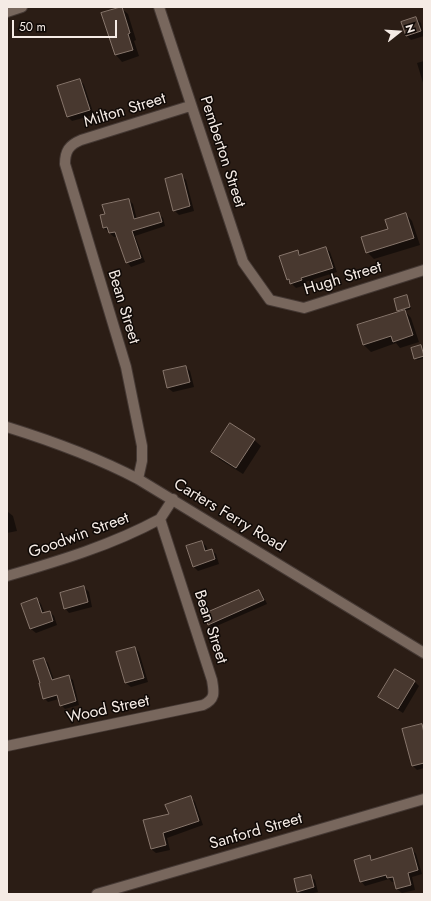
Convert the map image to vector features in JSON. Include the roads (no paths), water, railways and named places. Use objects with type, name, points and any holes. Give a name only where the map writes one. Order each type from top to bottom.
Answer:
[{"type":"street","points":[[7,12],[22,7]]},
{"type":"street","name":"Pemberton Street","points":[[159,7],[242,262],[270,300]]},
{"type":"street","name":"Milton Street","points":[[70,146],[86,138],[190,106]]},
{"type":"street","name":"Bean Street","points":[[70,146],[65,156],[65,164],[126,367],[141,436],[143,454],[138,479]]},
{"type":"street","name":"Hugh Street","points":[[270,300],[304,308],[424,270]]},
{"type":"street","name":"Carters Ferry Road","points":[[7,428],[101,461],[138,479],[424,653]]},
{"type":"street","points":[[160,519],[173,499]]},
{"type":"street","name":"Bean Street","points":[[160,519],[212,680],[212,698]]},
{"type":"street","name":"Goodwin Street","points":[[7,576],[59,561],[93,549],[131,534],[160,519]]},
{"type":"street","name":"Wood Street","points":[[7,746],[203,704],[210,702],[212,698]]},
{"type":"street","name":"Sanford Street","points":[[97,894],[424,799]]}]
